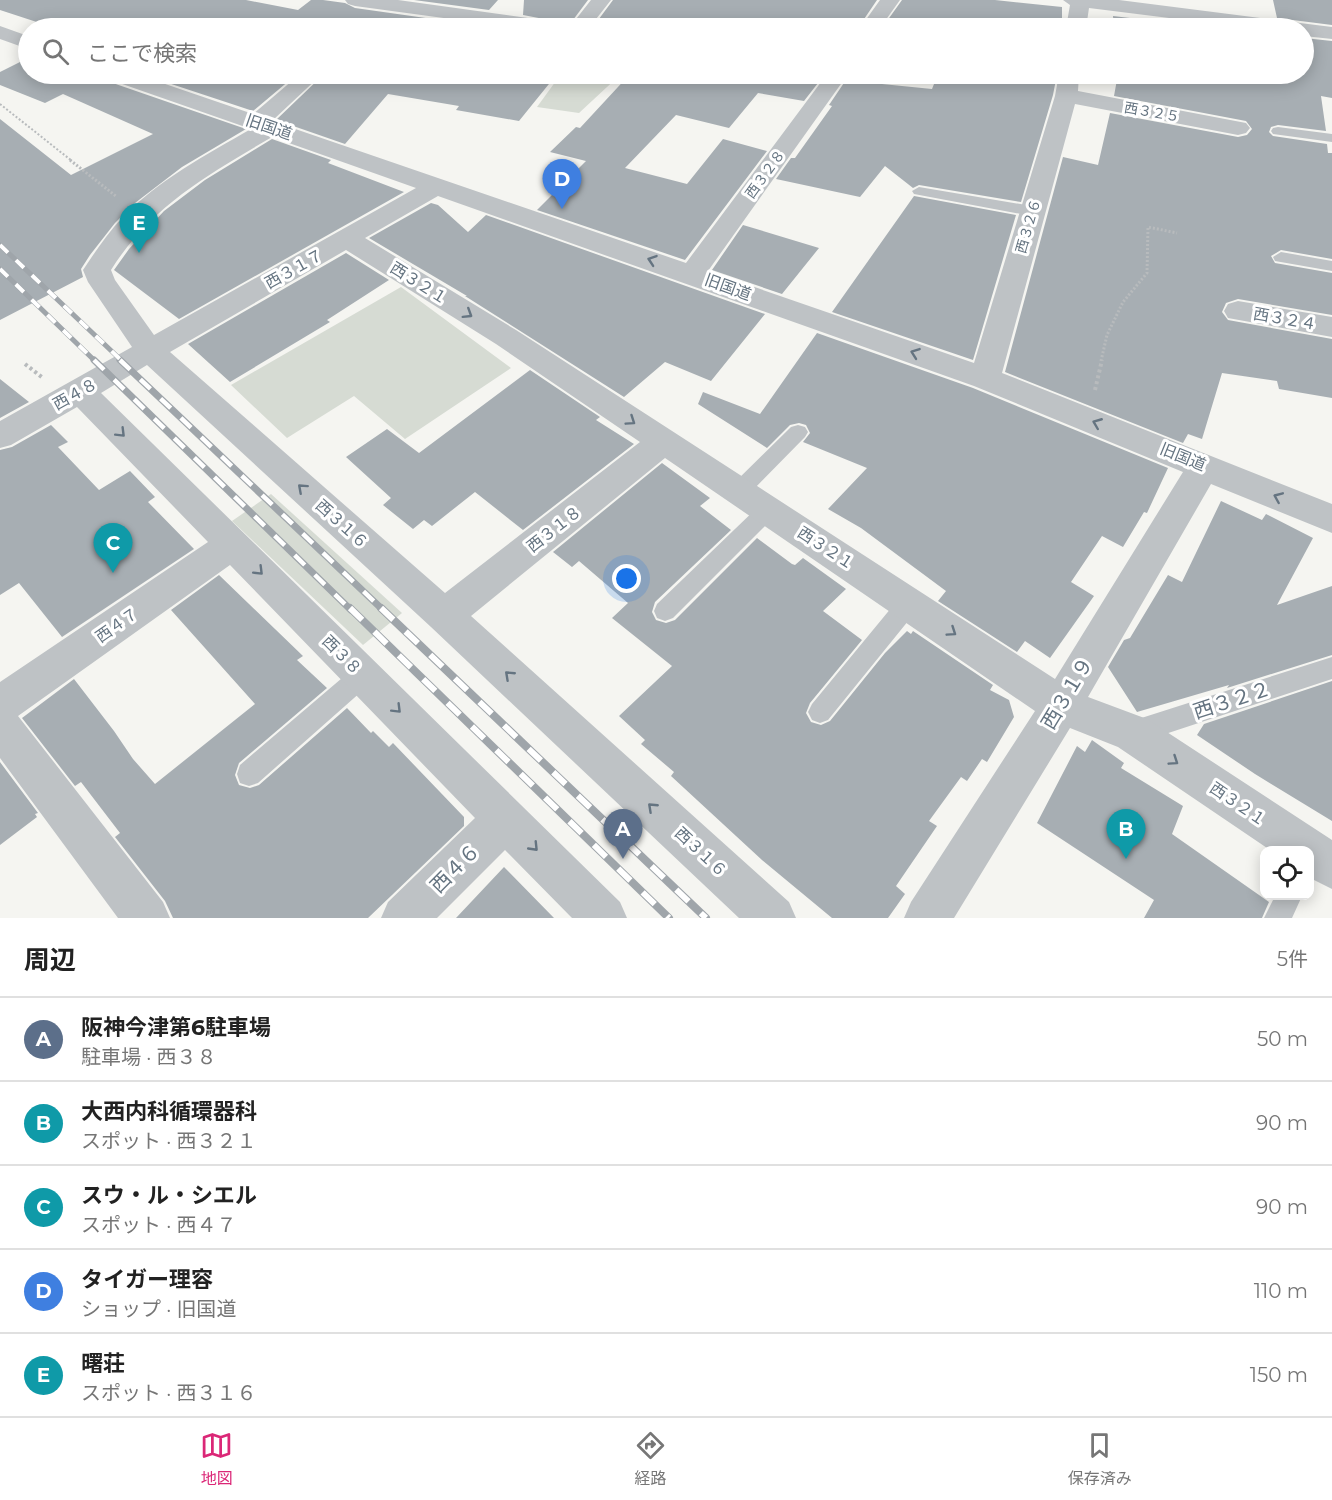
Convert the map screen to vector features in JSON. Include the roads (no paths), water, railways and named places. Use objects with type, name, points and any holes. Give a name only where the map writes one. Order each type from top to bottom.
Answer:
[{"type":"street","points":[[355,0],[394,3],[492,18]]},
{"type":"street","points":[[587,18],[601,0]]},
{"type":"street","points":[[877,18],[890,0]]},
{"type":"street","points":[[1076,18],[1076,0],[1216,18]]},
{"type":"street","points":[[376,18],[394,3]]},
{"type":"street","points":[[1314,31],[1332,33]]},
{"type":"street","points":[[0,32],[18,39]]},
{"type":"street","name":"旧国道","points":[[145,84],[985,378],[1332,519]]},
{"type":"street","name":"西３１６","points":[[302,84],[263,125],[167,190],[139,214],[111,246],[97,270],[102,282],[150,351],[444,615],[772,918]]},
{"type":"street","name":"西３２８","points":[[692,274],[831,84]]},
{"type":"street","name":"西３２５","points":[[1068,85],[1238,128]]},
{"type":"street","name":"西３２６","points":[[985,378],[1068,85]]},
{"type":"street","name":"西３１７","points":[[150,351],[437,186]]},
{"type":"street","name":"西３２１","points":[[347,239],[506,337],[909,603],[1060,706],[1132,733],[1300,846]]},
{"type":"street","name":"西３２４","points":[[1238,311],[1332,327]]},
{"type":"street","name":"西４８","points":[[0,436],[150,351]]},
{"type":"street","name":"西３８","points":[[80,391],[604,918]]},
{"type":"street","name":"西３１８","points":[[444,615],[663,442]]},
{"type":"street","name":"西３１９","points":[[927,918],[1060,706],[1204,466]]},
{"type":"street","name":"西４７","points":[[0,705],[232,545]]},
{"type":"street","points":[[0,725],[147,918]]},
{"type":"street","name":"西４６","points":[[404,918],[506,818]]},
{"type":"street","name":"西３２１","points":[[1314,855],[1332,866]]},
{"type":"lane","points":[[1278,131],[1332,138]]},
{"type":"lane","points":[[919,191],[1032,211]]},
{"type":"lane","points":[[1281,257],[1332,266]]},
{"type":"lane","points":[[739,491],[798,432]]},
{"type":"lane","points":[[665,611],[768,510]]},
{"type":"lane","points":[[820,712],[909,603]]},
{"type":"lane","name":"西３２２","points":[[1132,733],[1332,668]]},
{"type":"lane","points":[[249,774],[363,675]]},
{"type":"lane","points":[[1278,918],[1287,900]]},
{"type":"railway","points":[[0,245],[122,361]]},
{"type":"railway","points":[[0,269],[95,361]]},
{"type":"railway","points":[[94,360],[351,610]]},
{"type":"railway","points":[[120,360],[383,610]]},
{"type":"railway","points":[[350,608],[669,918]]},
{"type":"railway","points":[[381,608],[706,918]]},
{"type":"place","name":"タイガー理容","points":[[562,209]]},
{"type":"place","name":"曙荘","points":[[139,253]]},
{"type":"place","name":"スウ・ル・シエル","points":[[113,573]]},
{"type":"place","name":"阪神今津第6駐車場","points":[[623,859]]},
{"type":"place","name":"大西内科循環器科","points":[[1126,859]]}]
